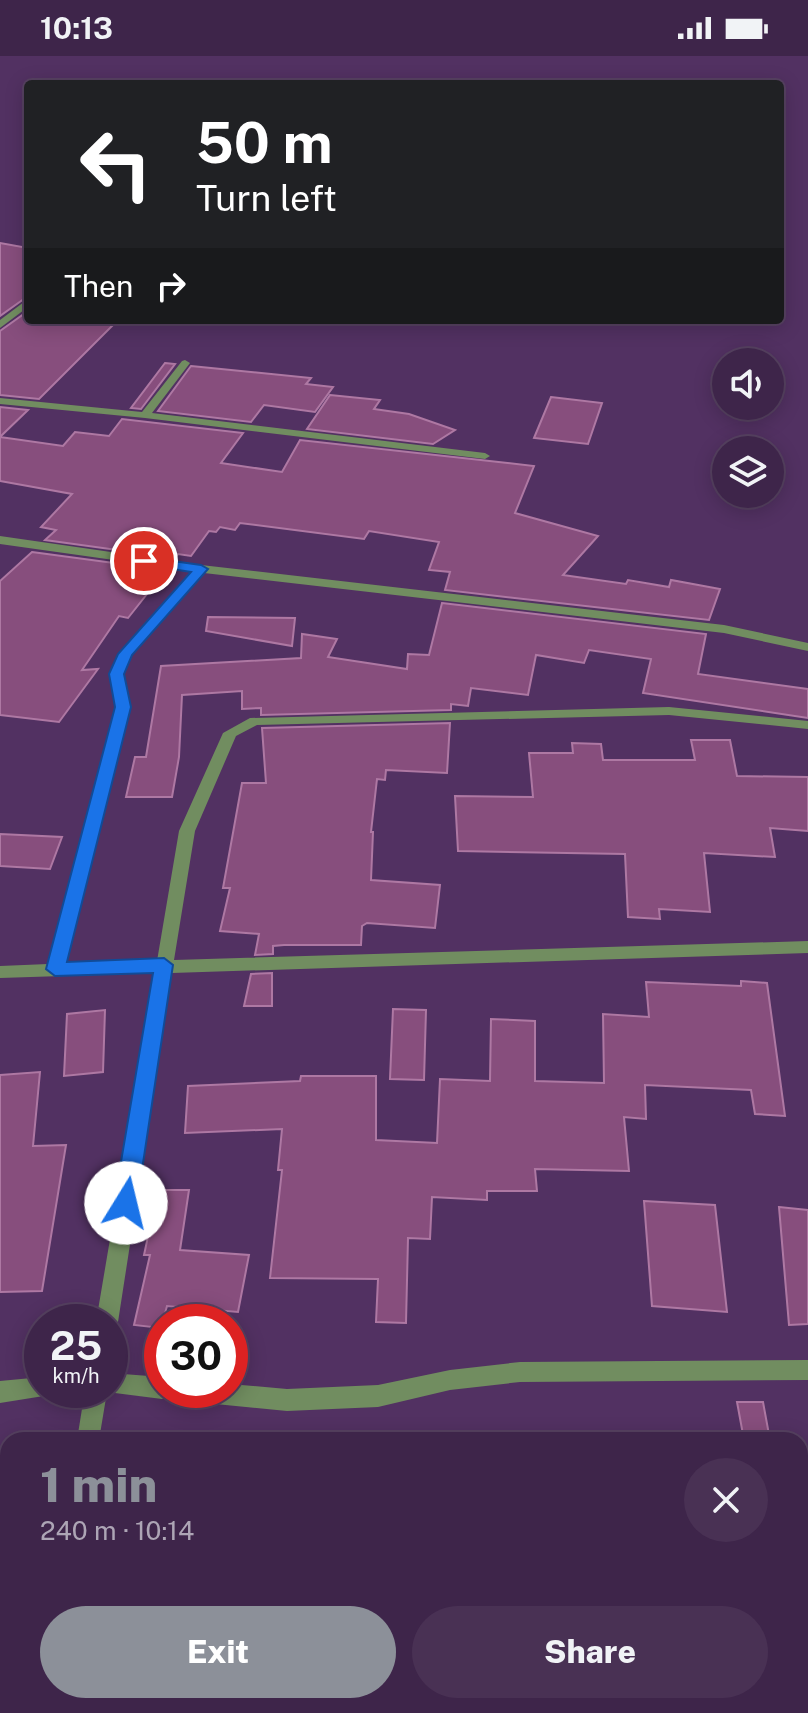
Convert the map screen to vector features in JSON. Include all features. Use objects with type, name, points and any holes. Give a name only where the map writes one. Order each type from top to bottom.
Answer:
[{"type":"street","points":[[0,325],[24,305]]},
{"type":"street","points":[[145,415],[185,363]]},
{"type":"street","points":[[0,401],[145,415],[485,456]]},
{"type":"street","points":[[0,540],[201,569],[724,629],[808,647]]},
{"type":"street","points":[[55,969],[123,707],[117,674],[125,654],[201,569]]},
{"type":"street","points":[[110,1304],[187,831],[230,733],[255,721],[669,711],[808,725]]},
{"type":"street","points":[[0,972],[808,947]]},
{"type":"street","points":[[248,1396],[287,1400],[378,1396],[450,1380],[520,1372],[808,1370]]},
{"type":"street","points":[[0,1392],[24,1390]]},
{"type":"street","points":[[89,1432],[93,1408]]},
{"type":"building","points":[[0,243],[24,247],[24,299],[0,316]]},
{"type":"building","points":[[24,314],[24,324],[114,324],[39,399],[0,395],[0,331]]},
{"type":"building","points":[[165,363],[175,364],[141,409],[131,408]]},
{"type":"building","points":[[191,366],[311,378],[306,384],[333,387],[315,412],[264,405],[251,422],[158,411]]},
{"type":"building","points":[[330,395],[380,400],[374,409],[409,414],[455,430],[433,444],[307,429]]},
{"type":"building","points":[[551,397],[602,403],[588,444],[534,438]]},
{"type":"building","points":[[0,407],[28,410],[0,437]]},
{"type":"building","points":[[122,419],[243,433],[221,463],[282,472],[300,440],[534,466],[515,513],[598,536],[563,575],[669,587],[671,580],[720,589],[709,620],[445,590],[450,572],[429,570],[439,542],[369,531],[364,539],[240,523],[235,530],[220,527],[216,532],[209,531],[191,556],[178,554],[175,558],[45,540],[56,530],[41,527],[72,494],[0,481],[0,437],[63,446],[75,432],[109,436]]},
{"type":"building","points":[[32,552],[166,570],[128,618],[119,616],[82,670],[98,669],[59,722],[0,715],[0,581]]},
{"type":"building","points":[[442,603],[706,634],[698,674],[808,689],[808,718],[643,693],[651,659],[589,650],[584,663],[536,655],[528,695],[471,688],[468,706],[451,704],[451,710],[261,715],[261,708],[242,709],[242,691],[182,695],[179,757],[172,797],[126,797],[135,757],[146,757],[161,666],[301,658],[302,634],[337,639],[328,657],[407,669],[408,654],[429,655]]},
{"type":"building","points":[[208,617],[295,618],[292,646],[206,631]]},
{"type":"building","points":[[450,723],[447,773],[386,770],[385,780],[377,779],[371,832],[371,880],[440,885],[435,928],[367,923],[362,926],[361,945],[273,946],[273,954],[255,955],[259,934],[220,931],[230,888],[223,888],[242,783],[266,783],[262,728]]},
{"type":"building","points":[[691,740],[730,740],[737,776],[808,777],[808,831],[770,828],[775,857],[704,853],[710,912],[659,909],[660,919],[628,917],[625,854],[458,851],[455,796],[533,797],[529,753],[573,753],[572,743],[601,744],[603,760],[695,760]]},
{"type":"building","points":[[0,834],[62,837],[50,869],[0,866]]},
{"type":"building","points":[[272,973],[272,1006],[244,1006],[251,974]]},
{"type":"building","points":[[741,981],[767,983],[785,1116],[755,1114],[751,1090],[645,1085],[646,1119],[624,1117],[629,1171],[535,1169],[537,1191],[487,1191],[487,1200],[432,1197],[430,1239],[408,1238],[406,1323],[376,1322],[378,1279],[270,1278],[282,1170],[278,1170],[282,1129],[185,1133],[188,1086],[300,1081],[301,1076],[376,1076],[376,1140],[437,1143],[440,1079],[490,1081],[491,1019],[535,1021],[535,1081],[604,1083],[603,1014],[649,1017],[646,982],[741,986]]},
{"type":"building","points":[[393,1009],[426,1010],[424,1080],[390,1079]]},
{"type":"building","points":[[105,1010],[103,1072],[64,1076],[67,1014]]},
{"type":"building","points":[[40,1072],[33,1146],[66,1145],[42,1291],[0,1292],[0,1075]]},
{"type":"building","points":[[158,1190],[189,1190],[180,1250],[249,1255],[240,1304],[144,1304],[144,1326],[134,1325],[150,1255],[144,1255]]},
{"type":"building","points":[[644,1201],[715,1205],[727,1312],[652,1306]]},
{"type":"building","points":[[779,1207],[808,1210],[808,1324],[789,1325]]},
{"type":"building","points":[[737,1402],[763,1402],[769,1432],[743,1432]]},
{"type":"route","points":[[126,1203],[164,965],[55,969],[123,707],[117,674],[125,654],[201,569],[144,561]]}]
